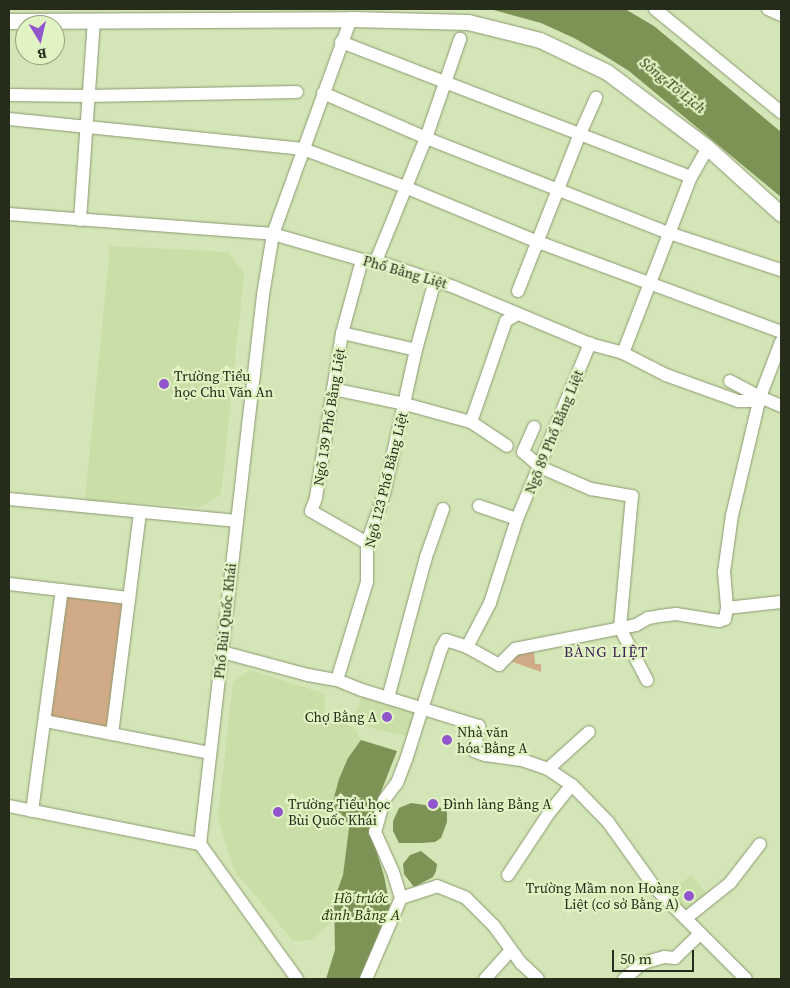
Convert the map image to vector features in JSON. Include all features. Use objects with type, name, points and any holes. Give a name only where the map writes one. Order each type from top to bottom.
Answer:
[{"type":"street","points":[[655,9],[781,112]]},
{"type":"street","points":[[768,9],[781,15]]},
{"type":"street","points":[[9,21],[183,22],[351,19],[468,22],[540,40],[607,72],[708,148],[781,214]]},
{"type":"street","name":"Phố Bùi Quốc Khái","points":[[200,844],[264,287],[273,234],[341,42],[351,19]]},
{"type":"street","points":[[80,220],[94,20]]},
{"type":"street","points":[[376,261],[404,187],[426,138],[447,82],[460,39]]},
{"type":"street","points":[[341,42],[447,82],[579,136],[691,177]]},
{"type":"street","points":[[9,95],[88,96],[297,92]]},
{"type":"street","points":[[323,94],[426,138],[669,233],[781,270]]},
{"type":"street","points":[[518,291],[579,136],[596,98]]},
{"type":"street","points":[[9,120],[86,126],[303,149],[404,187],[538,242],[781,332]]},
{"type":"street","points":[[623,354],[691,177],[708,148]]},
{"type":"street","name":"Phố Bằng Liệt","points":[[9,214],[273,234],[362,260],[376,261],[435,280],[590,344],[623,354],[666,375],[738,401],[750,401],[760,398],[781,406]]},
{"type":"street","name":"Ngõ 139 Phố Bằng Liệt","points":[[362,260],[342,333],[316,498],[311,511],[367,543]]},
{"type":"street","name":"Ngõ 123 Phố Bằng Liệt","points":[[337,680],[366,582],[367,543],[384,494],[416,350],[435,280]]},
{"type":"street","points":[[471,422],[506,321],[517,314]]},
{"type":"street","points":[[342,333],[416,350]]},
{"type":"street","points":[[366,979],[401,898],[375,832],[384,800],[397,783],[406,760],[441,649],[446,640],[467,647],[499,665],[515,649],[636,625],[648,618],[676,614],[719,621],[725,620],[727,608],[724,572],[732,515],[760,398],[781,342]]},
{"type":"street","name":"Ngõ 89 Phố Bằng Liệt","points":[[467,647],[490,603],[517,519],[590,344]]},
{"type":"street","points":[[730,381],[760,398]]},
{"type":"street","points":[[333,389],[405,404],[471,422],[507,446]]},
{"type":"street","points":[[534,427],[523,452],[540,467],[591,489],[632,496],[620,628],[647,680]]},
{"type":"street","points":[[9,499],[237,521]]},
{"type":"street","points":[[479,506],[517,519]]},
{"type":"street","points":[[388,698],[426,557],[443,509]]},
{"type":"street","points":[[112,734],[140,513]]},
{"type":"street","points":[[9,584],[129,598]]},
{"type":"street","points":[[32,811],[62,590]]},
{"type":"street","points":[[727,608],[781,602]]},
{"type":"street","points":[[222,652],[308,675],[337,680],[421,709],[479,726],[474,751],[484,755],[522,760],[548,769],[572,785],[608,822],[656,889],[746,979]]},
{"type":"street","points":[[45,721],[210,753]]},
{"type":"street","points":[[548,769],[589,732]]},
{"type":"street","points":[[508,875],[549,813],[572,785]]},
{"type":"street","points":[[9,806],[200,844],[292,978]]},
{"type":"street","points":[[686,918],[730,884],[760,844]]},
{"type":"street","points":[[401,898],[437,886],[466,898],[494,926],[511,950],[538,979]]},
{"type":"street","points":[[624,979],[643,964],[664,956],[675,958],[700,934]]},
{"type":"street","points":[[486,979],[511,950]]},
{"type":"shaded area","name":"Trường Tiểu học Chu Văn An","points":[[110,246],[229,252],[244,274],[221,495],[200,507],[85,500]]},
{"type":"shaded area","points":[[62,590],[129,598],[112,729],[46,721]]},
{"type":"shaded area","points":[[534,649],[535,664],[541,664],[541,672],[507,660],[507,657]]},
{"type":"shaded area","name":"Trường Tiểu học Bùi Quốc Khái","points":[[250,670],[325,694],[325,716],[355,728],[361,740],[348,758],[349,827],[343,875],[334,900],[334,919],[312,940],[293,941],[234,870],[218,818],[233,682]]},
{"type":"shaded area","name":"Chợ Bằng A","points":[[363,694],[421,712],[413,738],[352,723]]},
{"type":"shaded area","name":"Trường Mầm non Hoàng Liệt (cơ sở Bằng A)","points":[[691,875],[710,897],[687,917],[668,895]]},
{"type":"water","name":"Sông Tô Lịch","points":[[490,9],[625,9],[654,26],[781,132],[781,197],[629,71],[574,38],[541,23]]},
{"type":"water","name":"Hồ trước đình Bằng A","points":[[361,740],[397,751],[377,802],[371,833],[384,876],[390,906],[360,979],[326,979],[335,950],[334,900],[343,875],[349,828],[332,805],[339,779],[348,758]]},
{"type":"water","points":[[411,803],[439,807],[447,811],[447,822],[441,838],[435,842],[399,843],[393,831],[393,821],[399,808]]},
{"type":"water","points":[[421,851],[437,864],[436,871],[433,877],[414,887],[404,874],[403,864],[410,855]]},
{"type":"place","name":"Trường Tiểu học Chu Văn An","points":[[164,384]]},
{"type":"place","name":"Chợ Bằng A","points":[[387,717]]},
{"type":"place","name":"Nhà văn hóa Bằng A","points":[[447,740]]},
{"type":"place","name":"Đình làng Bằng A","points":[[433,804]]},
{"type":"place","name":"Trường Tiểu học Bùi Quốc Khái","points":[[278,812]]},
{"type":"place","name":"Trường Mầm non Hoàng Liệt (cơ sở Bằng A)","points":[[689,896]]},
{"type":"district","name":"BÀNG LIỆT","points":[[606,652]]}]
